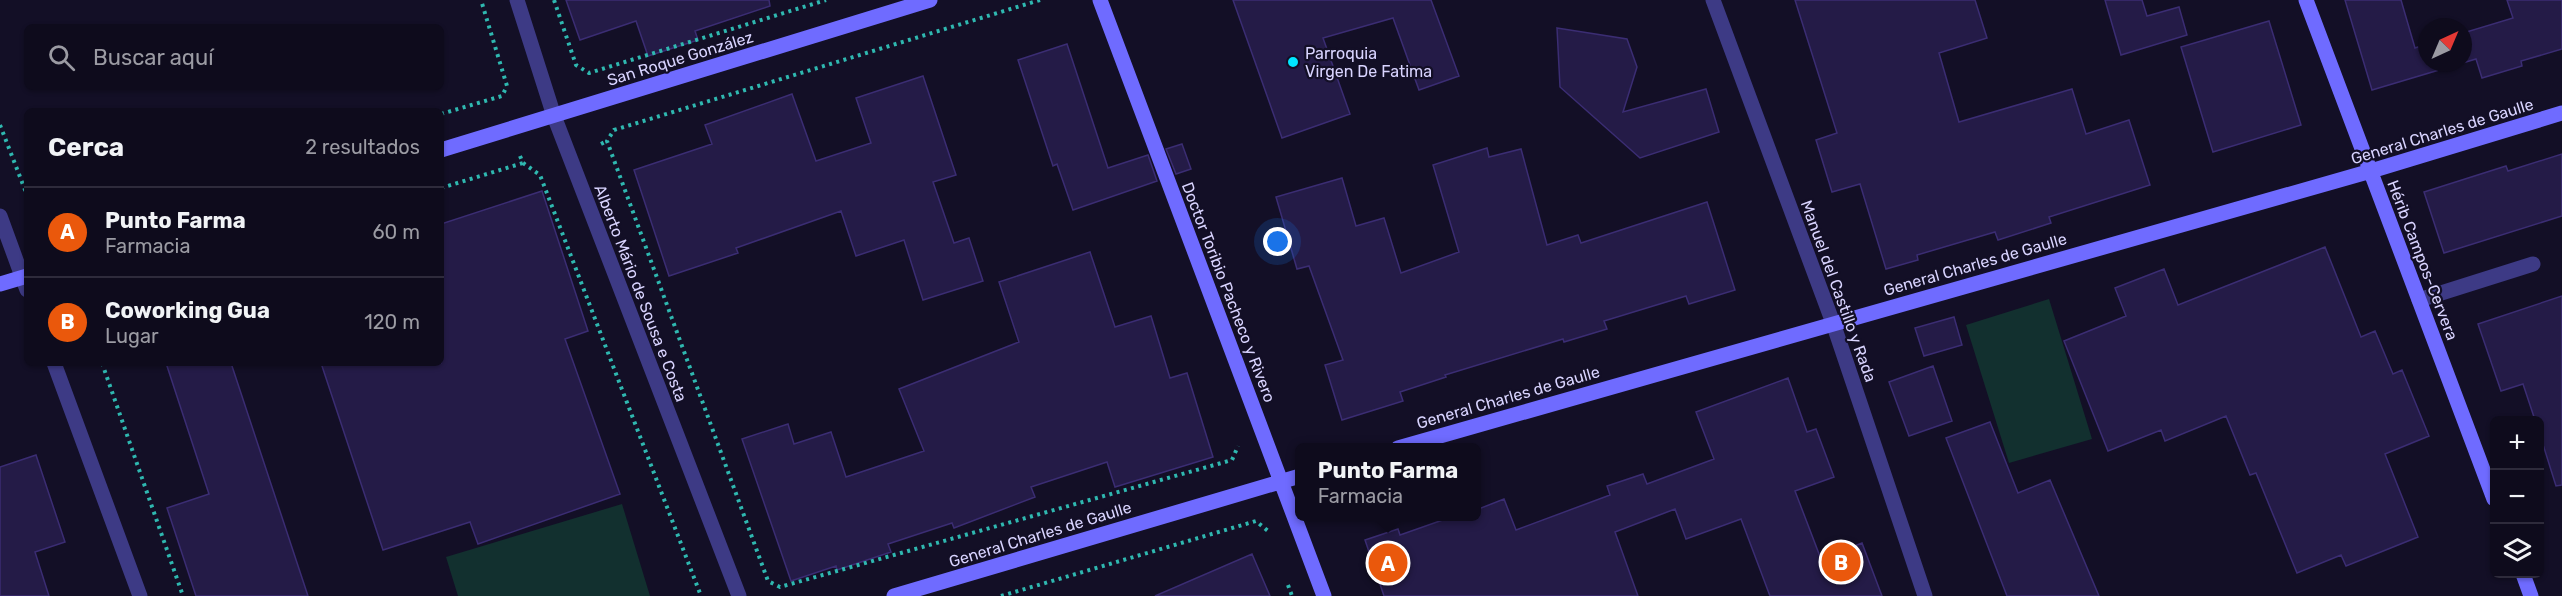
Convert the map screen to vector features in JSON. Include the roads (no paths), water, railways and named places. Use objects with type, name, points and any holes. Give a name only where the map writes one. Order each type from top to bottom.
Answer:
[{"type":"street","name":"Alberto Mário de Sousa e Costa","points":[[517,0],[554,116],[739,596]]},
{"type":"street","name":"San Roque González","points":[[444,149],[930,0]]},
{"type":"street","name":"Doctor Toribio Pacheco y Rivero","points":[[1100,0],[1295,518]]},
{"type":"street","name":"Manuel del Castillo y Rada","points":[[1713,0],[1833,323],[1925,596]]},
{"type":"street","name":"Hérib Campos-Cervera","points":[[2306,0],[2490,488]]},
{"type":"street","name":"General Charles de Gaulle","points":[[1412,443],[2371,171],[2562,113]]},
{"type":"street","points":[[0,216],[24,278]]},
{"type":"street","points":[[2419,300],[2534,264]]},
{"type":"street","points":[[0,284],[24,281]]},
{"type":"street","points":[[55,366],[140,596]]},
{"type":"street","name":"General Charles de Gaulle","points":[[894,596],[1295,477]]},
{"type":"street","name":"Doctor Toribio Pacheco y Rivero","points":[[1296,521],[1324,596]]},
{"type":"street","points":[[2525,578],[2531,596]]},
{"type":"place","name":"Parroquia Virgen De Fatima","points":[[1293,62]]},
{"type":"place","name":"Coworking Gua","points":[[1841,562]]},
{"type":"place","name":"Punto Farma","points":[[1388,563]]}]
